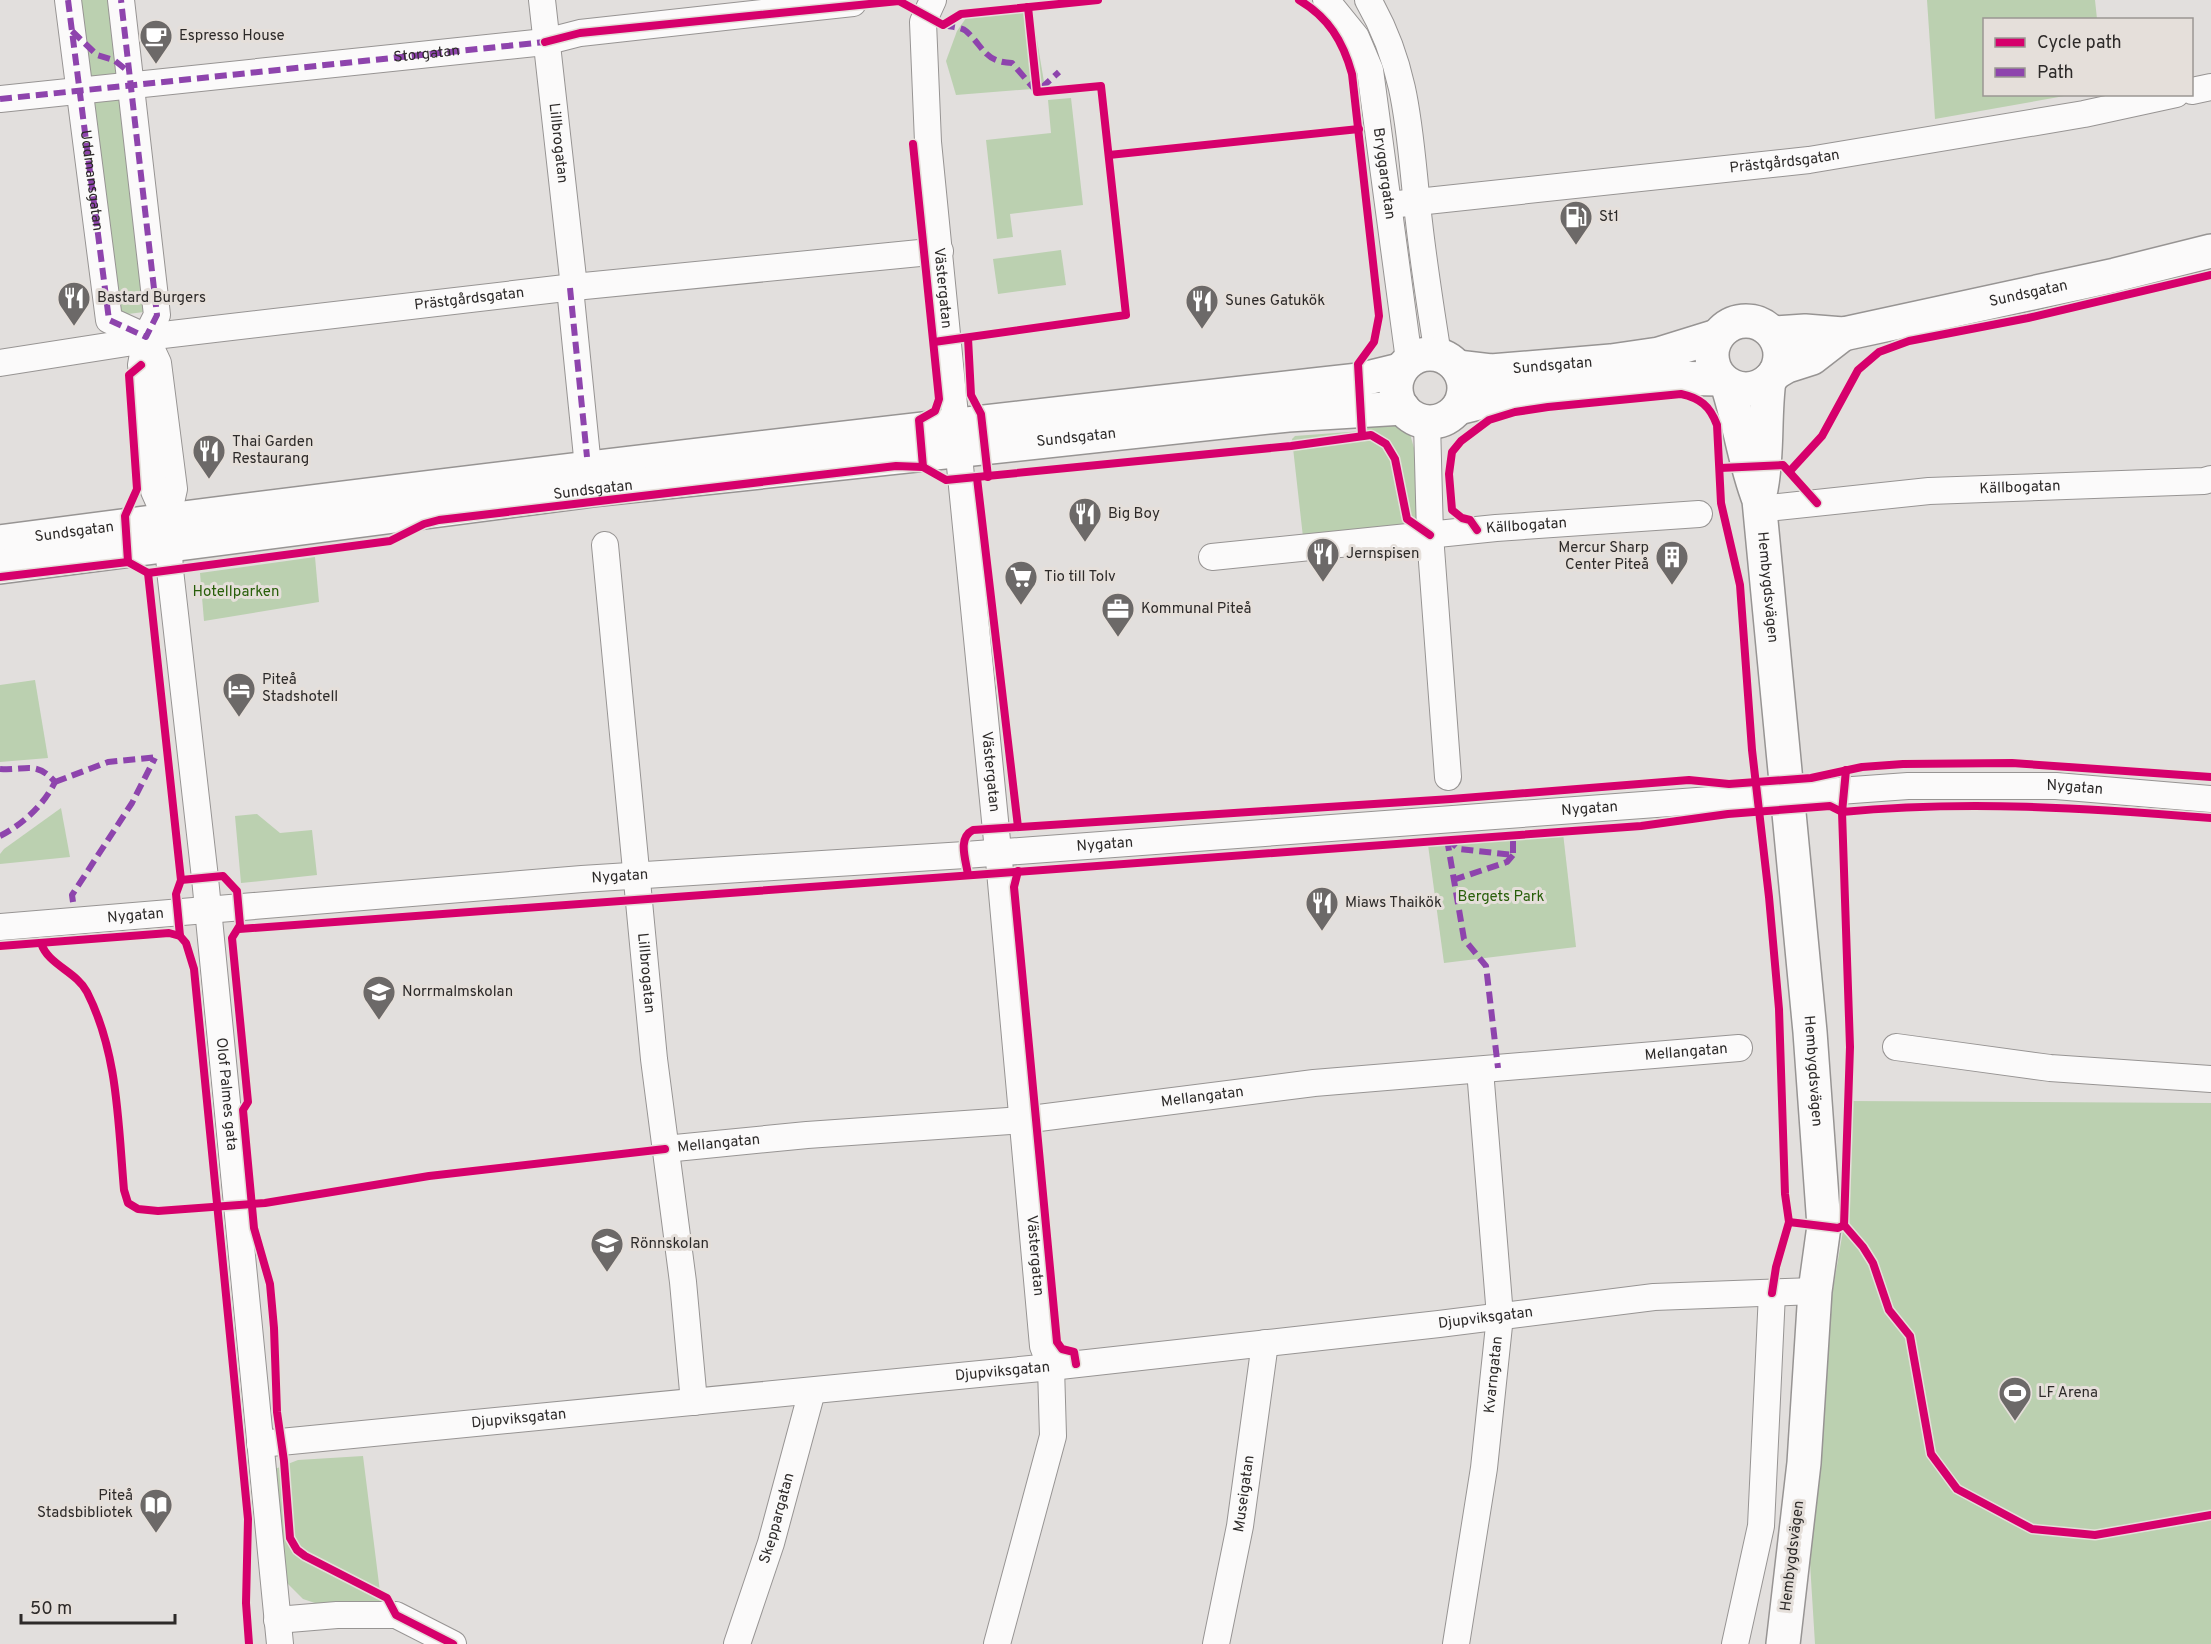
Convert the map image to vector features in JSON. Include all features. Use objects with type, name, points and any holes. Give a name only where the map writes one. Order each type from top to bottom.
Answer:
[{"type":"main road","name":"Sundsgatan","points":[[0,542],[168,533],[593,490],[956,439],[1056,412],[1359,380],[1426,363],[1491,371],[1611,361],[1659,354],[1717,336],[1738,321],[1759,322],[1773,333],[1805,330],[1843,334],[2115,275],[2211,250]]},
{"type":"main road","points":[[1772,376],[1781,356],[1773,333]]},
{"type":"main road","name":"Sundsgatan","points":[[956,439],[1064,441],[1288,415],[1445,418],[1458,408],[1504,395],[1656,378],[1724,381],[1744,389],[1762,384],[1787,366],[1812,358],[1843,334]]},
{"type":"main road","points":[[1717,336],[1713,352],[1724,381]]},
{"type":"main road","points":[[1415,416],[1396,393],[1426,363],[1463,381],[1464,391],[1458,408]]},
{"type":"main road","name":"Hembygdsvägen","points":[[1759,505],[1766,465],[1765,406],[1772,376]]},
{"type":"main road","name":"Hembygdsvägen","points":[[1724,381],[1737,414],[1746,466],[1759,505],[1810,1032],[1824,1226],[1815,1291],[1804,1463],[1789,1571],[1783,1644]]},
{"type":"main road","name":"Sundsgatan","points":[[0,567],[168,533]]},
{"type":"street","name":"Uddmansgatan","points":[[68,0],[109,320],[146,338]]},
{"type":"street","points":[[121,0],[157,315],[146,338],[141,365],[154,491],[168,533]]},
{"type":"street","name":"Lillbrogatan","points":[[542,0],[545,42],[551,73],[587,457]]},
{"type":"street","name":"Västergatan","points":[[933,0],[923,22],[924,79],[956,439],[998,853],[1043,1346],[1051,1366],[1053,1436],[997,1644]]},
{"type":"street","name":"Bryggargatan","points":[[1326,0],[1356,37],[1368,63],[1389,206],[1426,363]]},
{"type":"street","name":"Bryggargatan","points":[[1368,0],[1383,28],[1400,70],[1407,102],[1417,202],[1426,363]]},
{"type":"street","name":"Storgatan","points":[[0,99],[545,42],[580,33],[853,3]]},
{"type":"street","points":[[2193,91],[2211,87]]},
{"type":"street","name":"Prästgårdsgatan","points":[[1389,206],[1594,186],[1809,160],[2084,114],[2167,96]]},
{"type":"street","name":"Prästgårdsgatan","points":[[0,363],[146,338],[572,287],[940,251]]},
{"type":"street","points":[[1415,416],[1430,535],[1448,777]]},
{"type":"street","name":"Källbogatan","points":[[1759,505],[1929,492],[2211,479]]},
{"type":"street","name":"Källbogatan","points":[[1212,557],[1430,535],[1699,513]]},
{"type":"street","name":"Olof Palmes gata","points":[[168,533],[208,911],[279,1632]]},
{"type":"street","name":"Lillbrogatan","points":[[605,546],[654,1059],[694,1402]]},
{"type":"street","name":"Nygatan","points":[[0,927],[638,876],[998,853],[1908,786],[2056,786],[2211,800]]},
{"type":"street","points":[[1896,1047],[2050,1068],[2211,1079]]},
{"type":"street","name":"Mellangatan","points":[[665,1149],[807,1135],[1023,1120],[1314,1083],[1739,1048]]},
{"type":"street","name":"Kvarngatan","points":[[1456,1644],[1484,1468],[1500,1316],[1480,1070]]},
{"type":"street","name":"Djupviksgatan","points":[[260,1444],[1051,1366],[1654,1297],[1815,1291]]},
{"type":"street","points":[[1735,1644],[1761,1526],[1772,1293]]},
{"type":"street","name":"Museigatan","points":[[1216,1644],[1240,1526],[1265,1343]]},
{"type":"street","name":"Skeppargatan","points":[[737,1644],[771,1543],[812,1390]]},
{"type":"street","points":[[279,1632],[337,1615],[396,1615],[453,1644]]},
{"type":"green space","points":[[72,0],[117,0],[152,311],[112,316]]},
{"type":"green space","points":[[1927,0],[2095,0],[2097,18],[1983,18],[1983,96],[2064,96],[1935,119]]},
{"type":"green space","points":[[1032,10],[1045,88],[956,95],[946,61],[957,31],[966,18],[986,12]]},
{"type":"green space","points":[[1071,98],[1083,205],[1010,214],[1013,237],[997,239],[986,140],[1051,133],[1048,100]]},
{"type":"green space","points":[[1061,250],[1066,285],[998,294],[993,259]]},
{"type":"green space","points":[[1376,424],[1396,426],[1410,434],[1418,462],[1420,529],[1304,546],[1292,439],[1295,436],[1362,431]]},
{"type":"green space","name":"Hotellparken","points":[[315,557],[319,602],[204,621],[200,573]]},
{"type":"green space","points":[[35,680],[48,758],[0,762],[0,685]]},
{"type":"green space","points":[[61,808],[70,857],[0,864],[0,854],[4,849]]},
{"type":"green space","points":[[257,814],[280,833],[312,830],[317,875],[241,883],[235,816]]},
{"type":"green space","name":"Bergets Park","points":[[1563,833],[1576,947],[1444,963],[1428,845]]},
{"type":"green space","name":"LF Arena","points":[[1848,1101],[2211,1103],[2211,1644],[1815,1644],[1808,1531],[1829,1312],[1844,1225]]},
{"type":"green space","points":[[363,1456],[382,1608],[318,1604],[303,1599],[286,1582],[275,1469],[298,1460]]},
{"type":"marked path","points":[[68,0],[109,320],[146,337],[157,315],[121,0]]},
{"type":"marked path","points":[[943,25],[964,30],[990,57],[1012,63],[1037,92],[1059,72]]},
{"type":"marked path","points":[[72,31],[97,55],[114,60],[129,72]]},
{"type":"marked path","points":[[0,99],[545,42]]},
{"type":"marked path","points":[[570,288],[587,457]]},
{"type":"marked path","points":[[55,782],[108,762],[159,757]]},
{"type":"marked path","points":[[73,902],[72,895],[132,803],[155,758]]},
{"type":"marked path","points":[[0,769],[36,769],[48,775],[55,782],[45,799],[32,814],[0,836]]},
{"type":"marked path","points":[[1447,839],[1459,849],[1513,855],[1513,834]]},
{"type":"marked path","points":[[1447,839],[1464,939],[1486,966],[1498,1068]]},
{"type":"marked path","points":[[1453,880],[1507,862],[1513,855]]},
{"type":"cycle path","points":[[545,42],[580,33],[899,1],[943,25],[961,14],[1098,0]]},
{"type":"cycle path","points":[[1299,0],[1318,14],[1333,31],[1344,51],[1352,74],[1379,316],[1374,342],[1358,364],[1362,435]]},
{"type":"cycle path","points":[[934,342],[1126,315],[1101,86],[1037,92],[1028,7]]},
{"type":"cycle path","points":[[1109,155],[1359,129]]},
{"type":"cycle path","points":[[913,144],[939,399],[935,411],[919,420],[923,467]]},
{"type":"cycle path","points":[[1790,471],[1822,436],[1858,370],[1879,352],[1909,341],[2028,318],[2211,275]]},
{"type":"cycle path","points":[[968,338],[971,395],[981,414],[988,477]]},
{"type":"cycle path","points":[[128,562],[125,516],[137,489],[129,375],[141,365]]},
{"type":"cycle path","points":[[1477,530],[1470,520],[1462,518],[1452,510],[1449,474],[1452,452],[1461,441],[1489,420],[1515,412],[1548,407],[1681,394],[1704,404],[1714,418],[1717,425],[1721,503],[1740,585],[1752,750],[1779,1009],[1785,1194],[1789,1222],[1776,1267],[1772,1293]]},
{"type":"cycle path","points":[[0,577],[128,562],[148,573],[390,541],[424,524],[439,520],[896,466],[923,467],[946,480],[1291,446],[1371,435],[1386,444],[1395,459],[1407,519],[1430,535]]},
{"type":"cycle path","points":[[1720,468],[1783,465],[1817,503]]},
{"type":"cycle path","points":[[977,478],[1018,827]]},
{"type":"cycle path","points":[[148,573],[181,880],[176,894],[180,936],[186,943],[194,969],[248,1519],[246,1603],[249,1644]]},
{"type":"cycle path","points":[[968,875],[964,844],[965,838],[973,830],[1451,799],[1689,780],[1729,784],[1811,778],[1862,767],[1903,764],[2012,763],[2211,777]]},
{"type":"cycle path","points":[[1846,770],[1842,812],[1888,808],[1981,806],[2118,811],[2211,818]]},
{"type":"cycle path","points":[[239,929],[1641,826],[1728,814],[1830,806],[1842,812],[1850,1047],[1844,1225],[1838,1228],[1789,1222]]},
{"type":"cycle path","points":[[1018,871],[1014,887],[1057,1342],[1062,1349],[1074,1352],[1076,1364]]},
{"type":"cycle path","points":[[181,880],[223,876],[237,891],[240,925],[232,938],[248,1102],[243,1110],[254,1228],[270,1284],[277,1412],[284,1461],[290,1538],[297,1550],[305,1556],[387,1598],[396,1615],[453,1644]]},
{"type":"cycle path","points":[[0,946],[169,933],[180,936]]},
{"type":"cycle path","points":[[41,943],[50,957],[82,985],[97,1015],[105,1039],[115,1088],[124,1190],[128,1203],[138,1209],[158,1211],[265,1203],[429,1176],[665,1149]]},
{"type":"cycle path","points":[[1844,1225],[1873,1263],[1889,1310],[1910,1336],[1931,1454],[1957,1489],[2032,1529],[2095,1535],[2211,1515]]},
{"type":"place","name":"Espresso House","points":[[156,65]]},
{"type":"place","name":"St1","points":[[1576,246]]},
{"type":"place","name":"Bastard Burgers","points":[[74,327]]},
{"type":"place","name":"Sunes Gatukök","points":[[1202,330]]},
{"type":"place","name":"Thai Garden Restaurang","points":[[209,480]]},
{"type":"place","name":"Big Boy","points":[[1085,543]]},
{"type":"place","name":"Jernspisen","points":[[1323,583]]},
{"type":"place","name":"Mercur Sharp Center Piteå","points":[[1672,586]]},
{"type":"place","name":"Tio till Tolv","points":[[1021,606]]},
{"type":"place","name":"Kommunal Piteå","points":[[1118,638]]},
{"type":"place","name":"Piteå Stadshotell","points":[[239,718]]},
{"type":"place","name":"Miaws Thaikök","points":[[1322,932]]},
{"type":"place","name":"Norrmalmskolan","points":[[379,1021]]},
{"type":"place","name":"Rönnskolan","points":[[607,1273]]},
{"type":"place","name":"LF Arena","points":[[2015,1422]]},
{"type":"place","name":"Piteå Stadsbibliotek","points":[[156,1534]]}]
